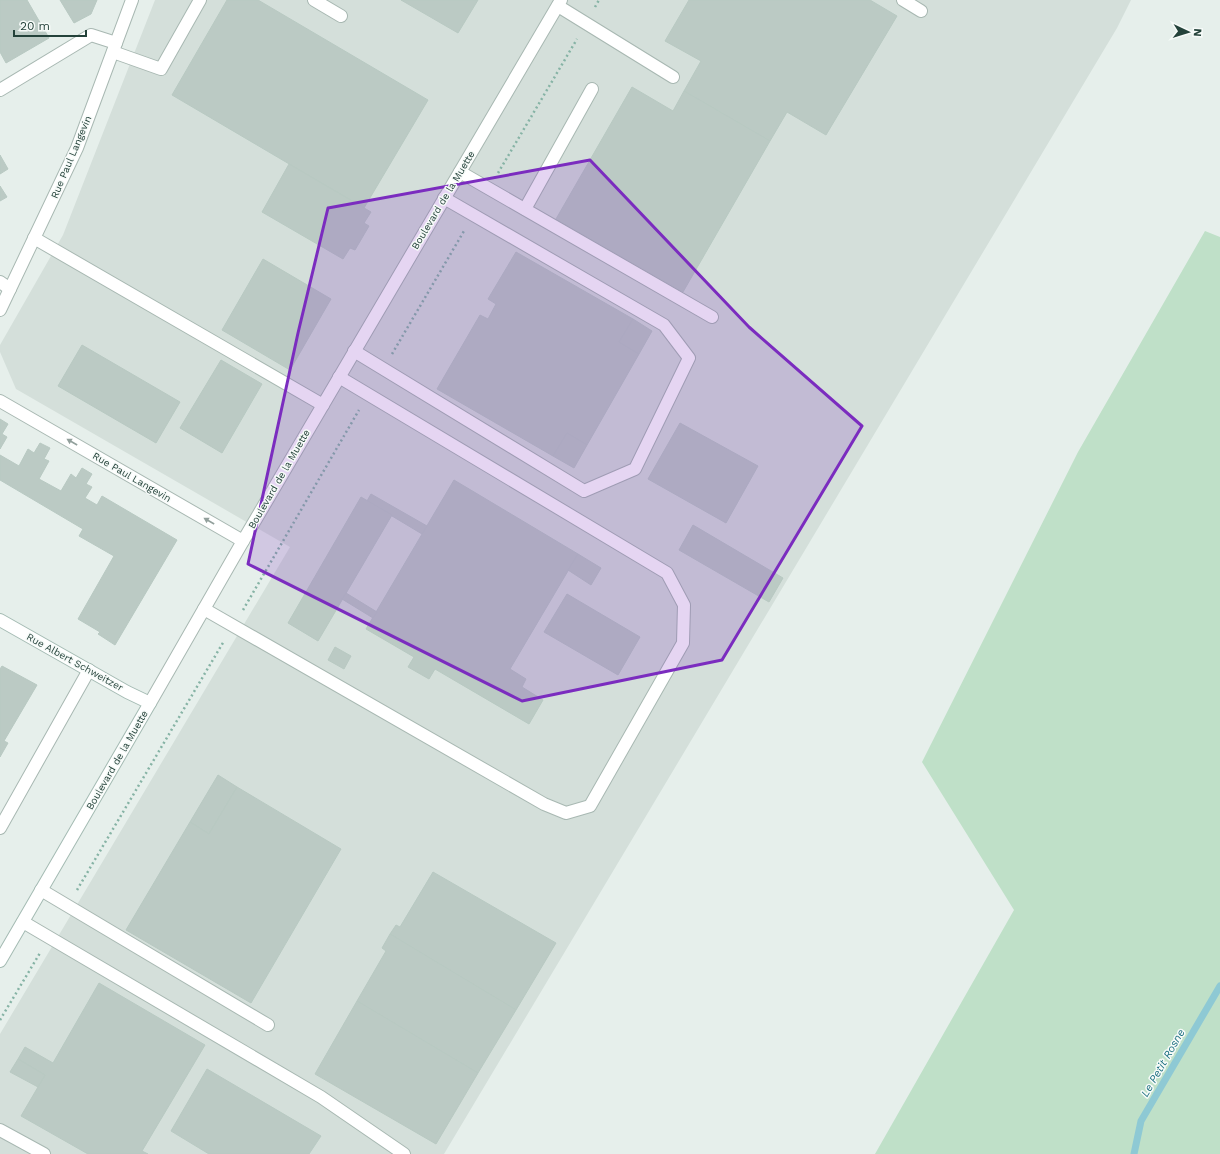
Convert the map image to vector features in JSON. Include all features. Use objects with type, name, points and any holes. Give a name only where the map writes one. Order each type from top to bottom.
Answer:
[{"type":"street","name":"Rue Paul Langevin","points":[[0,310],[5,285],[34,238],[77,148],[132,0]]},
{"type":"street","points":[[0,90],[91,35],[161,69],[200,0]]},
{"type":"street","points":[[314,0],[341,16]]},
{"type":"street","points":[[903,0],[921,11]]},
{"type":"street","points":[[559,3],[586,24],[672,77]]},
{"type":"street","name":"Boulevard de la Muette","points":[[0,961],[243,541],[559,3]]},
{"type":"street","points":[[524,209],[592,89]]},
{"type":"street","points":[[460,172],[712,317]]},
{"type":"street","points":[[354,351],[584,490],[635,469],[688,358],[664,325],[444,198]]},
{"type":"street","points":[[34,238],[323,405]]},
{"type":"street","points":[[204,609],[544,804],[566,813],[590,806],[683,643],[684,605],[668,573],[339,377]]},
{"type":"street","name":"Rue Paul Langevin","points":[[0,401],[243,541]]},
{"type":"street","name":"Rue Albert Schweitzer","points":[[0,620],[150,703]]},
{"type":"street","points":[[0,828],[89,670]]},
{"type":"street","points":[[41,890],[268,1025]]},
{"type":"street","points":[[23,922],[321,1097],[404,1154]]},
{"type":"street","points":[[0,1130],[44,1154]]},
{"type":"path","points":[[489,189],[599,0]]},
{"type":"path","points":[[383,369],[474,215]]},
{"type":"path","points":[[68,906],[368,395]]},
{"type":"path","points":[[0,1020],[49,937]]},
{"type":"highlighted area","points":[[590,160],[749,327],[862,426],[722,660],[522,701],[248,564],[298,333],[328,208]]},
{"type":"shaded area","points":[[155,0],[1131,0],[1117,28],[444,1154],[0,1154],[0,1034],[290,547],[16,389],[0,352],[0,345],[63,235]]},
{"type":"green space","points":[[1205,231],[1220,237],[1220,1154],[875,1154],[1014,910],[922,762],[1078,452]]},
{"type":"building","points":[[0,0],[27,0],[49,38],[6,63],[0,52]]},
{"type":"building","points":[[60,0],[97,0],[91,14],[74,23]]},
{"type":"building","points":[[227,0],[258,0],[428,100],[364,208],[172,95]]},
{"type":"building","points":[[401,0],[478,0],[458,33]]},
{"type":"building","points":[[689,0],[870,0],[897,16],[826,135],[787,112],[770,141],[684,91],[701,61],[665,41]]},
{"type":"building","points":[[632,87],[673,111],[684,91],[770,141],[683,292],[556,219]]},
{"type":"building","points":[[0,155],[8,169],[0,174]]},
{"type":"building","points":[[289,164],[371,212],[364,223],[369,226],[355,250],[350,248],[343,259],[262,212]]},
{"type":"building","points":[[0,186],[7,197],[0,201]]},
{"type":"building","points":[[516,252],[633,319],[619,342],[639,354],[587,445],[567,433],[553,456],[437,389],[480,315],[488,319],[496,304],[488,299]]},
{"type":"building","points":[[263,259],[331,299],[290,370],[222,330]]},
{"type":"building","points":[[633,319],[652,331],[639,354],[619,342]]},
{"type":"building","points":[[82,345],[180,402],[156,443],[58,386]]},
{"type":"building","points":[[221,360],[262,384],[222,453],[180,428]]},
{"type":"building","points":[[0,419],[8,424],[2,434],[7,437],[0,449]]},
{"type":"building","points":[[680,423],[758,466],[726,523],[648,479]]},
{"type":"building","points":[[567,433],[587,445],[574,468],[553,456]]},
{"type":"building","points":[[40,443],[50,448],[44,459],[49,461],[39,479],[61,491],[71,474],[76,478],[82,468],[92,474],[86,484],[92,487],[85,498],[97,505],[102,496],[177,540],[115,645],[98,634],[100,632],[78,619],[114,556],[79,536],[83,529],[0,480],[0,455],[19,466],[28,449],[34,453]]},
{"type":"building","points":[[454,480],[578,554],[510,669],[526,679],[522,687],[543,700],[529,724],[435,669],[429,679],[408,667],[414,657],[366,629]]},
{"type":"building","points":[[371,494],[427,526],[422,534],[367,501]]},
{"type":"building","points":[[361,497],[392,515],[318,641],[288,623]]},
{"type":"building","points":[[693,525],[783,578],[769,602],[679,550]]},
{"type":"building","points":[[578,554],[601,568],[591,585],[568,570]]},
{"type":"building","points":[[346,593],[377,612],[373,618],[342,599]]},
{"type":"building","points":[[567,594],[640,637],[618,675],[544,632]]},
{"type":"building","points":[[335,647],[351,656],[344,669],[328,660]]},
{"type":"building","points":[[2,666],[37,685],[4,741],[8,743],[0,757],[0,669]]},
{"type":"building","points":[[218,775],[237,787],[209,834],[190,822]]},
{"type":"building","points":[[237,787],[341,849],[251,1003],[126,930],[190,822],[209,834]]},
{"type":"building","points":[[433,872],[556,943],[516,1010],[390,934],[396,925],[400,927]]},
{"type":"building","points":[[390,934],[516,1010],[478,1073],[357,1001],[386,951],[382,948]]},
{"type":"building","points":[[99,983],[205,1045],[142,1151],[148,1154],[88,1154],[21,1116],[45,1075],[18,1059],[25,1047],[53,1063]]},
{"type":"building","points":[[357,1001],[478,1073],[436,1144],[315,1074]]},
{"type":"building","points":[[18,1059],[45,1075],[38,1087],[10,1072]]},
{"type":"building","points":[[207,1069],[321,1136],[309,1154],[209,1154],[171,1131]]},
{"type":"waterway","name":"Le Petit Rosne","points":[[1134,1154],[1141,1121],[1220,986]]}]
